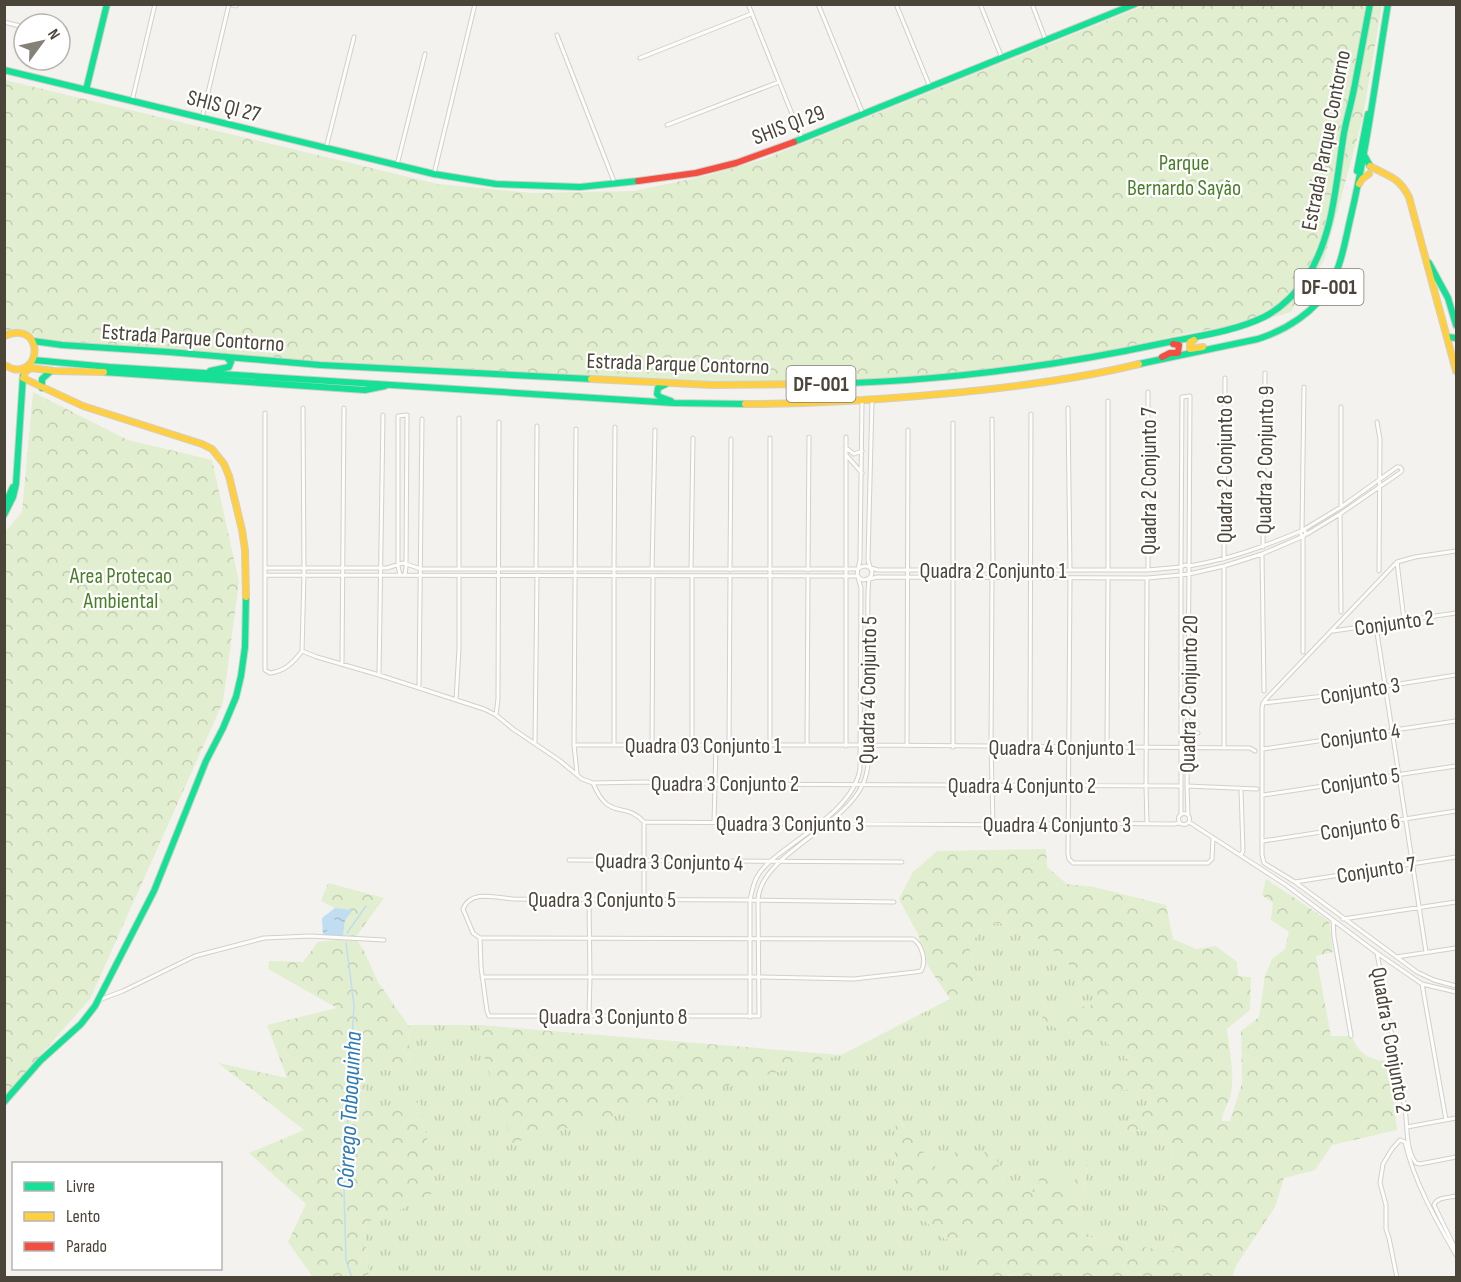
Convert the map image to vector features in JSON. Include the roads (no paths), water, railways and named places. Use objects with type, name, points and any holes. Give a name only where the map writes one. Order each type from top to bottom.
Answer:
[{"type":"main road","points":[[86,90],[107,4]]},
{"type":"main road","name":"SHIS QI 29","points":[[434,174],[496,184],[579,187],[696,173],[736,163],[802,139],[1135,4]]},
{"type":"main road","name":"Estrada Parque Contorno","points":[[33,341],[320,365],[712,385],[821,384],[936,378],[1109,355],[1199,337],[1251,323],[1280,307],[1302,285],[1314,265],[1328,226],[1342,156],[1344,131],[1370,4]]},
{"type":"main road","name":"Estrada Parque Contorno","points":[[33,360],[674,403],[777,404],[862,401],[1014,387],[1112,371],[1258,339],[1289,326],[1314,308],[1336,274],[1358,186],[1388,4]]},
{"type":"main road","name":"SHIS QI 27","points":[[4,70],[434,174]]},
{"type":"main road","name":"Estrada Parque Contorno","points":[[1351,216],[1362,141],[1373,94]]},
{"type":"main road","points":[[1363,153],[1370,166],[1394,177],[1404,186],[1409,197],[1456,370]]},
{"type":"main road","points":[[1358,186],[1369,174],[1383,172]]},
{"type":"main road","points":[[1424,253],[1450,303],[1456,326]]},
{"type":"main road","points":[[1439,306],[1450,303]]},
{"type":"main road","name":"DF-001","points":[[4,336],[12,332],[20,332],[33,341]]},
{"type":"main road","points":[[1199,337],[1190,342],[1190,349],[1227,345]]},
{"type":"main road","points":[[1448,337],[1456,338]]},
{"type":"main road","points":[[4,515],[13,497],[16,484],[23,374],[33,360],[36,350],[33,341]]},
{"type":"main road","points":[[1158,360],[1170,353],[1178,352],[1179,345],[1165,344]]},
{"type":"main road","points":[[207,372],[229,367],[231,362],[226,357]]},
{"type":"main road","points":[[4,374],[7,366],[16,369],[42,388],[82,406],[213,449],[229,476],[242,530],[246,582],[245,647],[236,697],[206,761],[154,891],[99,1000],[87,1018],[40,1061],[4,1102]]},
{"type":"main road","points":[[23,374],[31,368],[365,390],[391,385]]},
{"type":"main road","points":[[103,372],[136,368]]},
{"type":"main road","points":[[42,388],[41,383],[44,376],[54,371]]},
{"type":"main road","points":[[672,383],[660,387],[657,394],[674,403]]},
{"type":"main road","points":[[4,507],[17,470]]},
{"type":"street","points":[[132,101],[155,4]]},
{"type":"street","points":[[202,118],[230,4],[236,6]]},
{"type":"street","points":[[434,174],[475,4]]},
{"type":"street","points":[[748,4],[802,139]]},
{"type":"street","points":[[818,4],[863,114]]},
{"type":"street","points":[[896,4],[930,87]]},
{"type":"street","points":[[980,4],[1002,58]]},
{"type":"street","points":[[1032,4],[1046,40]]},
{"type":"street","points":[[640,58],[752,14]]},
{"type":"street","points":[[557,35],[615,184]]},
{"type":"street","points":[[326,148],[354,37]]},
{"type":"street","points":[[397,165],[425,54]]},
{"type":"street","points":[[667,125],[779,82]]},
{"type":"street","name":"Quadra 2 Conjunto 9","points":[[1263,547],[1265,373]]},
{"type":"street","name":"Quadra 2 Conjunto 8","points":[[1224,378],[1224,560]]},
{"type":"street","points":[[1303,652],[1303,536],[1300,534],[1302,530],[1304,387]]},
{"type":"street","name":"Quadra 2 Conjunto 7","points":[[1148,392],[1148,570]]},
{"type":"street","points":[[266,575],[847,576],[863,580],[877,577],[1147,578],[1181,575],[1224,566],[1262,554],[1303,536],[1379,488],[1401,472],[1400,467],[1302,530],[1263,547],[1224,560],[1189,566],[1190,396],[1182,397],[1181,567],[1181,575],[1181,748],[1180,786],[1181,814],[1179,818],[1180,823],[1185,825],[1189,822]]},
{"type":"street","points":[[869,579],[872,573],[868,560],[872,400]]},
{"type":"street","points":[[750,1017],[750,900],[752,888],[757,877],[769,862],[842,804],[856,783],[860,769],[861,588],[858,569],[862,401]]},
{"type":"street","points":[[1108,401],[1108,570]]},
{"type":"street","points":[[1341,407],[1341,507]]},
{"type":"street","points":[[266,412],[264,667],[266,672],[270,673],[282,670],[302,651],[303,408]]},
{"type":"street","points":[[342,664],[344,408]]},
{"type":"street","points":[[1068,408],[1070,570]]},
{"type":"street","points":[[1030,747],[1031,414]]},
{"type":"street","points":[[407,415],[406,564],[402,575],[398,564],[398,416],[407,415]]},
{"type":"street","points":[[379,675],[383,416]]},
{"type":"street","points":[[456,700],[459,649],[459,418]]},
{"type":"street","points":[[419,688],[422,419]]},
{"type":"street","points":[[992,419],[993,570]]},
{"type":"street","points":[[496,715],[498,699],[499,422]]},
{"type":"street","points":[[1377,422],[1380,439],[1379,571]]},
{"type":"street","points":[[953,423],[953,747]]},
{"type":"street","points":[[535,744],[537,426]]},
{"type":"street","points":[[614,745],[615,427]]},
{"type":"street","points":[[576,429],[574,745],[577,773]]},
{"type":"street","points":[[652,745],[655,430]]},
{"type":"street","name":"Quadra 2 Conjunto 1","points":[[908,430],[907,569],[1148,570],[1189,566]]},
{"type":"street","points":[[862,433],[871,433]]},
{"type":"street","points":[[807,746],[809,437]]},
{"type":"street","points":[[692,745],[693,438]]},
{"type":"street","points":[[770,438],[770,744]]},
{"type":"street","points":[[846,438],[846,746]]},
{"type":"street","points":[[729,746],[731,439]]},
{"type":"street","points":[[846,448],[854,454],[871,447]]},
{"type":"street","points":[[846,454],[862,473]]},
{"type":"street","points":[[1340,514],[1341,612]]},
{"type":"street","points":[[1456,551],[1397,562],[1263,703],[1262,855],[1264,863],[1295,882],[1417,972],[1456,986]]},
{"type":"street","points":[[1262,554],[1264,691]]},
{"type":"street","points":[[1397,562],[1404,620]]},
{"type":"street","points":[[266,567],[380,568],[406,564],[421,569],[808,570],[858,569],[866,565],[878,570],[907,569],[907,746]]},
{"type":"street","name":"Quadra 2 Conjunto 20","points":[[1188,814],[1189,566]]},
{"type":"street","name":"Quadra 2 Conjunto 20","points":[[1224,566],[1224,748]]},
{"type":"street","points":[[992,577],[993,824]]},
{"type":"street","points":[[1070,578],[1069,860],[1073,863],[1210,862],[1213,838]]},
{"type":"street","points":[[1107,748],[1108,578]]},
{"type":"street","points":[[1147,578],[1147,824]]},
{"type":"street","name":"Quadra 4 Conjunto 5","points":[[759,1016],[758,900],[762,884],[773,868],[850,804],[863,783],[866,773],[869,579]]},
{"type":"street","name":"Conjunto 2","points":[[1332,631],[1456,613]]},
{"type":"street","points":[[1376,626],[1426,952]]},
{"type":"street","points":[[302,651],[484,709],[496,715],[582,778],[593,783],[606,805],[635,814],[644,822],[644,900]]},
{"type":"street","name":"Conjunto 3","points":[[1263,703],[1456,675]]},
{"type":"street","name":"Conjunto 4","points":[[1263,749],[1456,721]]},
{"type":"street","points":[[1187,733],[1198,733]]},
{"type":"street","points":[[860,740],[868,740]]},
{"type":"street","name":"Quadra 03 Conjunto 1","points":[[574,745],[770,744],[868,747]]},
{"type":"street","points":[[714,823],[716,745]]},
{"type":"street","name":"Quadra 4 Conjunto 1","points":[[868,747],[1251,748],[1255,751]]},
{"type":"street","name":"Conjunto 5","points":[[1263,795],[1456,766]]},
{"type":"street","name":"Quadra 3 Conjunto 2","points":[[593,783],[863,783]]},
{"type":"street","name":"Quadra 4 Conjunto 2","points":[[863,783],[1180,786]]},
{"type":"street","points":[[1187,786],[1257,789]]},
{"type":"street","points":[[1241,789],[1243,850],[1241,856]]},
{"type":"street","name":"Conjunto 6","points":[[1263,841],[1456,811]]},
{"type":"street","points":[[1181,814],[1188,814],[1189,822]]},
{"type":"street","name":"Quadra 3 Conjunto 3","points":[[644,822],[935,824]]},
{"type":"street","points":[[1189,822],[1286,885],[1422,984],[1456,992]]},
{"type":"street","name":"Quadra 4 Conjunto 3","points":[[935,824],[1180,823]]},
{"type":"street","name":"Conjunto 7","points":[[1295,882],[1456,857]]},
{"type":"street","name":"Quadra 3 Conjunto 4","points":[[569,860],[902,862]]},
{"type":"street","name":"Quadra 3 Conjunto 5","points":[[480,938],[475,936],[464,913],[464,906],[471,898],[477,896],[513,899],[758,900]]},
{"type":"street","points":[[589,899],[589,1015]]},
{"type":"street","points":[[758,900],[894,902]]},
{"type":"street","points":[[1343,919],[1456,902]]},
{"type":"street","points":[[1333,920],[1351,1036]]},
{"type":"street","points":[[99,1000],[123,991],[195,956],[264,938],[310,936],[384,940]]},
{"type":"street","points":[[480,938],[750,938],[913,939],[917,942],[924,960],[923,969],[915,972],[854,979],[482,977],[480,938]]},
{"type":"street","points":[[1395,957],[1456,948]]},
{"type":"street","name":"Quadra 5 Conjunto 2","points":[[1377,953],[1412,1156],[1416,1163],[1456,1157]]},
{"type":"street","name":"Quadra 3 Conjunto 8","points":[[482,977],[489,1016],[759,1016]]},
{"type":"street","points":[[1422,984],[1446,1120]]},
{"type":"street","points":[[1407,1127],[1456,1118]]},
{"type":"street","points":[[1397,1278],[1386,1229],[1386,1205],[1380,1183],[1383,1164],[1400,1140],[1406,1142],[1423,1192],[1456,1253]]},
{"type":"street","points":[[1456,1196],[1438,1199],[1434,1204],[1456,1253]]},
{"type":"street","points":[[1450,1238],[1456,1236]]},
{"type":"water","points":[[335,908],[353,910],[345,920],[343,936],[323,936],[322,918]]},
{"type":"waterway","name":"Córrego Taboquinha","points":[[347,933],[366,906]]},
{"type":"waterway","name":"Córrego Taboquinha","points":[[346,943],[354,1005],[344,1189],[346,1260],[352,1278]]},
{"type":"park label","name":"Parque Bernardo Sayão","points":[[1184,174]]},
{"type":"park label","name":"Area Protecao Ambiental","points":[[121,588]]}]
